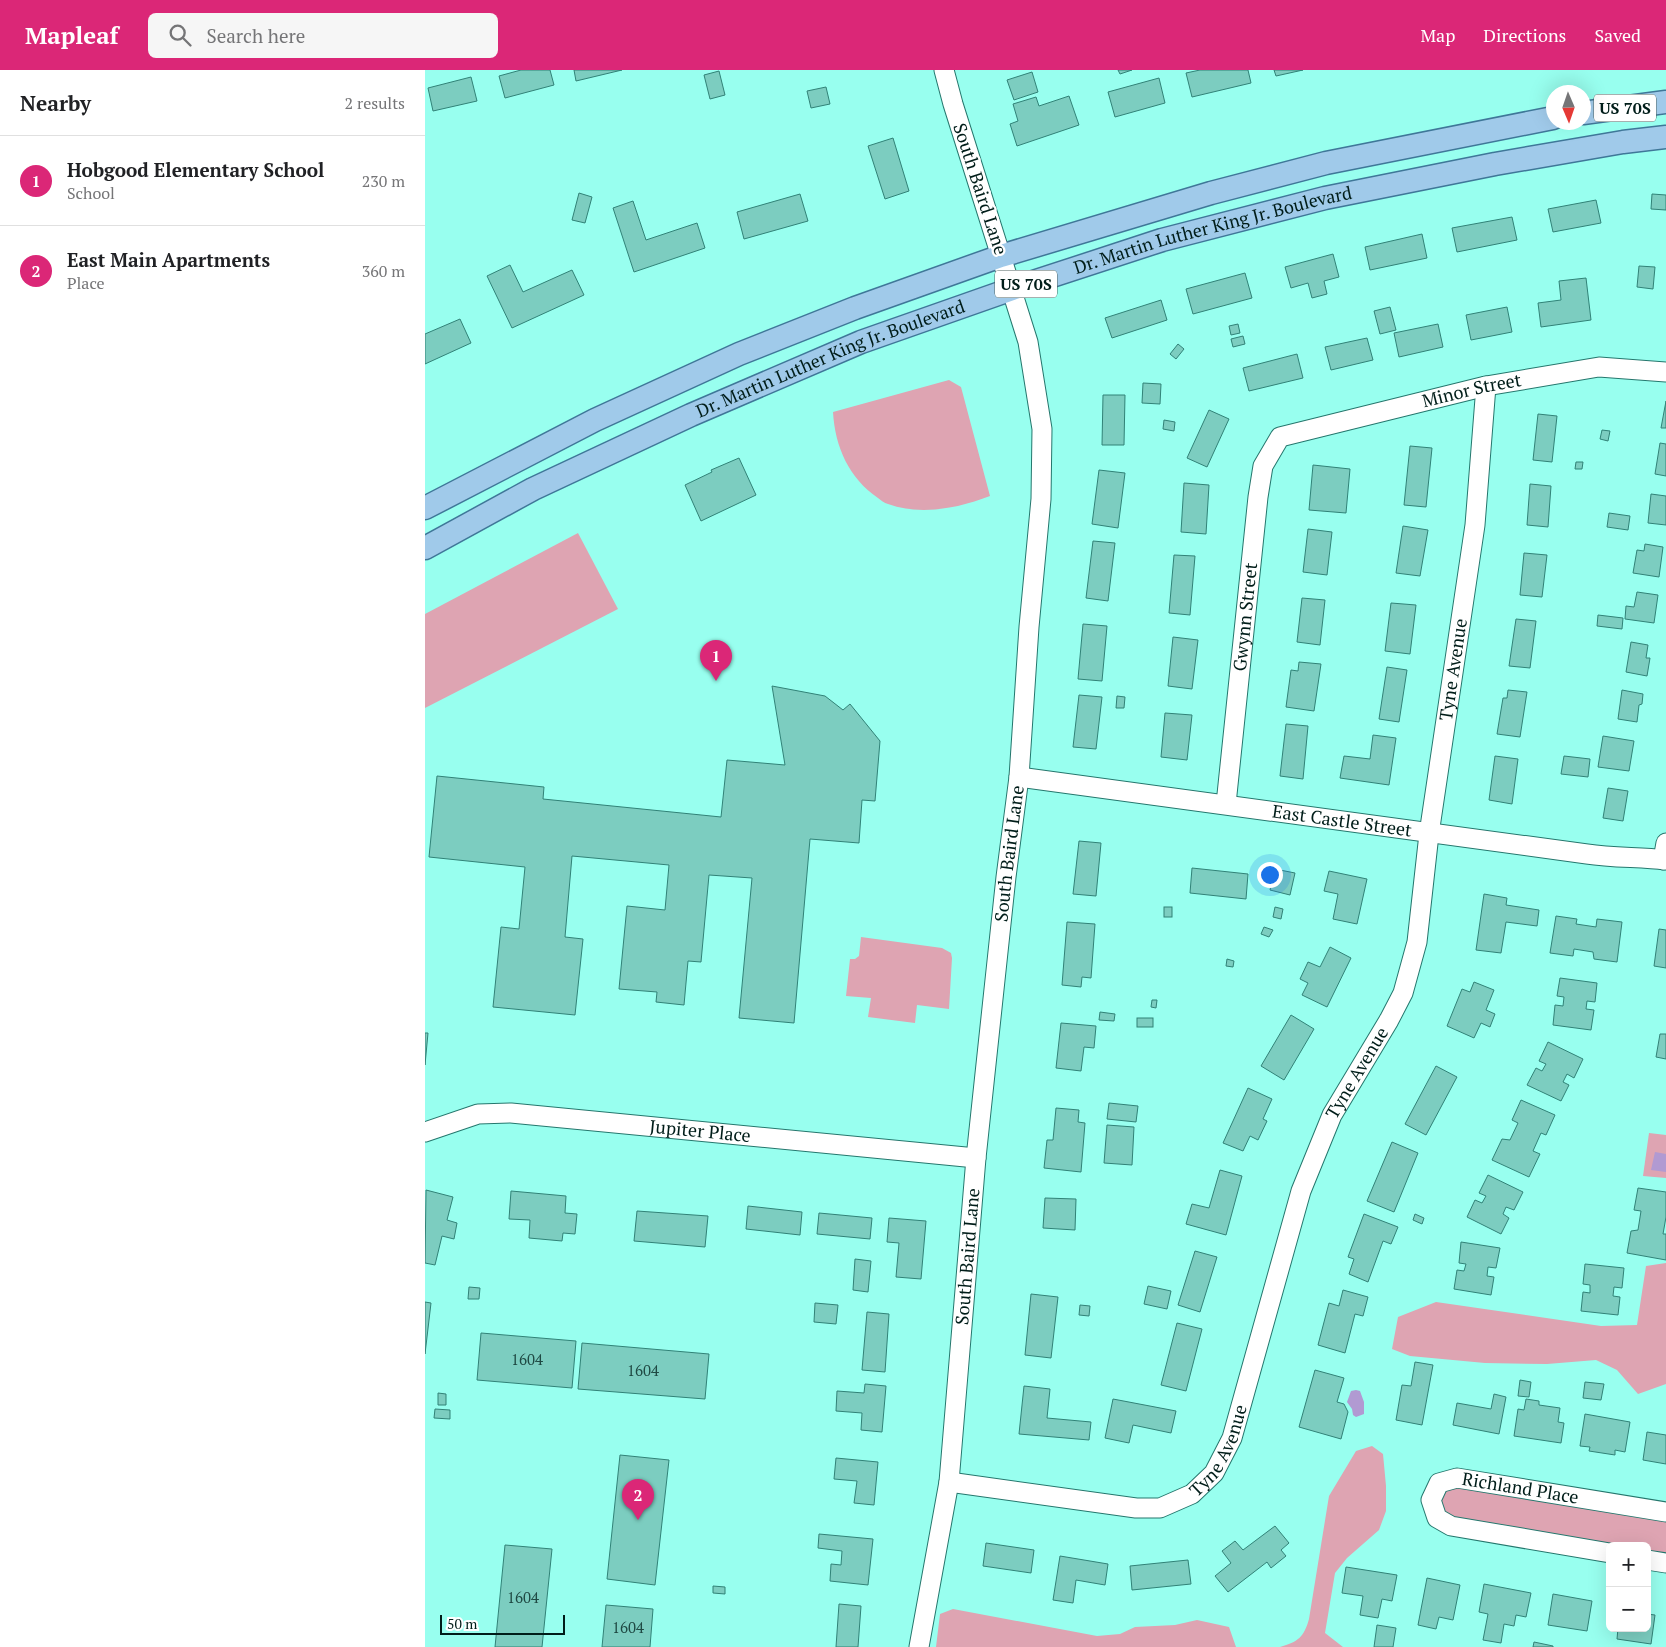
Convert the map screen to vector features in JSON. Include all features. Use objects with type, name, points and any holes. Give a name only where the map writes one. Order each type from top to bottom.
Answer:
[{"type":"main road","name":"US 70S","points":[[1591,112],[1666,102]]},
{"type":"main road","name":"Dr. Martin Luther King Jr. Boulevard","points":[[425,508],[595,420],[739,354],[855,308],[1001,256],[1211,193],[1326,163],[1546,119]]},
{"type":"main road","name":"Dr. Martin Luther King Jr. Boulevard","points":[[425,548],[533,489],[687,416],[861,342],[1012,289],[1162,240],[1325,198],[1505,162],[1623,142],[1666,137]]},
{"type":"street","name":"South Baird Lane","points":[[919,1647],[949,1482],[976,1158],[1006,876],[1019,777],[1030,618],[1041,499],[1042,429],[1028,342],[944,70]]},
{"type":"street","name":"Minor Street","points":[[1280,437],[1486,386],[1599,367],[1666,372]]},
{"type":"street","name":"Tyne Avenue","points":[[949,1482],[1136,1508],[1160,1508],[1192,1494],[1214,1473],[1232,1438],[1301,1191],[1332,1115],[1403,993],[1417,942],[1429,834],[1475,525],[1486,386]]},
{"type":"street","name":"Gwynn Street","points":[[1226,804],[1258,497],[1263,466],[1280,437]]},
{"type":"street","name":"East Castle Street","points":[[1019,777],[1589,855],[1665,854]]},
{"type":"street","name":"Jupiter Place","points":[[425,1132],[478,1114],[511,1113],[976,1158]]},
{"type":"street","name":"Richland Place","points":[[1606,1552],[1451,1526],[1437,1518],[1431,1500],[1439,1483],[1457,1478],[1666,1512]]},
{"type":"street","points":[[1651,1561],[1666,1563]]},
{"type":"shaded area","points":[[949,380],[961,387],[990,496],[953,507],[927,510],[901,508],[885,503],[859,481],[845,461],[834,425],[833,412]]},
{"type":"shaded area","points":[[578,533],[618,609],[425,708],[425,614]]},
{"type":"shaded area","points":[[861,937],[942,948],[951,953],[949,1009],[917,1005],[915,1023],[868,1017],[871,998],[846,996],[850,959],[855,959],[859,956]]},
{"type":"shaded area","points":[[1649,1133],[1666,1135],[1666,1178],[1643,1176]]},
{"type":"shaded area","points":[[1655,1152],[1666,1154],[1666,1172],[1651,1170]]},
{"type":"shaded area","points":[[1666,1263],[1666,1384],[1638,1394],[1617,1370],[1596,1360],[1547,1364],[1485,1363],[1410,1356],[1392,1349],[1398,1317],[1436,1302],[1601,1326],[1637,1325],[1646,1266]]},
{"type":"shaded area","points":[[1351,1391],[1360,1391],[1364,1402],[1364,1414],[1356,1417],[1353,1415],[1352,1409],[1347,1402]]},
{"type":"shaded area","points":[[1372,1446],[1383,1454],[1386,1511],[1379,1530],[1347,1558],[1335,1573],[1325,1633],[1343,1647],[1280,1647],[1296,1641],[1302,1634],[1309,1619],[1329,1496],[1356,1451]]},
{"type":"shaded area","points":[[1462,1486],[1666,1521],[1666,1553],[1651,1551],[1651,1542],[1606,1542],[1606,1544],[1451,1518],[1440,1505],[1448,1489]]},
{"type":"shaded area","points":[[953,1609],[1097,1636],[1120,1634],[1135,1627],[1175,1625],[1197,1620],[1229,1627],[1236,1647],[936,1647],[940,1614]]},
{"type":"building","points":[[521,70],[550,70],[554,85],[505,98],[499,76]]},
{"type":"building","points":[[574,70],[622,70],[576,81]]},
{"type":"building","points":[[1118,70],[1132,70],[1120,74]]},
{"type":"building","points":[[1200,70],[1248,70],[1251,83],[1192,97],[1186,73]]},
{"type":"building","points":[[1274,70],[1303,70],[1276,76]]},
{"type":"building","points":[[719,71],[725,95],[710,99],[704,75]]},
{"type":"building","points":[[1032,72],[1038,92],[1014,100],[1007,80]]},
{"type":"building","points":[[471,77],[477,101],[433,111],[428,88]]},
{"type":"building","points":[[1159,78],[1165,103],[1115,117],[1108,92]]},
{"type":"building","points":[[826,87],[830,104],[811,108],[807,91]]},
{"type":"building","points":[[1069,96],[1079,125],[1017,146],[1010,124],[1018,121],[1013,104],[1036,97],[1039,106]]},
{"type":"building","points":[[893,138],[909,191],[885,199],[868,146]]},
{"type":"building","points":[[579,193],[592,197],[585,223],[572,220]]},
{"type":"building","points":[[800,194],[808,221],[744,239],[737,212]]},
{"type":"building","points":[[1652,194],[1666,195],[1666,210],[1651,209]]},
{"type":"building","points":[[1596,200],[1601,223],[1553,232],[1548,209]]},
{"type":"building","points":[[633,201],[646,240],[697,223],[705,248],[634,272],[613,208]]},
{"type":"building","points":[[1512,217],[1517,240],[1457,252],[1452,228]]},
{"type":"building","points":[[1422,234],[1427,258],[1370,270],[1365,247]]},
{"type":"building","points":[[1333,254],[1339,277],[1324,281],[1327,294],[1312,298],[1308,283],[1291,288],[1285,267]]},
{"type":"building","points":[[510,265],[523,292],[572,270],[584,295],[512,328],[487,276]]},
{"type":"building","points":[[1639,266],[1655,267],[1653,289],[1637,287]]},
{"type":"building","points":[[1245,273],[1252,298],[1193,314],[1186,289]]},
{"type":"building","points":[[1586,278],[1591,320],[1541,327],[1538,303],[1561,300],[1559,281]]},
{"type":"building","points":[[1161,300],[1167,320],[1112,338],[1105,318]]},
{"type":"building","points":[[1390,307],[1396,330],[1380,334],[1374,311]]},
{"type":"building","points":[[1507,307],[1512,332],[1471,340],[1466,315]]},
{"type":"building","points":[[460,319],[471,343],[425,364],[425,334]]},
{"type":"building","points":[[1238,324],[1240,333],[1231,335],[1229,326]]},
{"type":"building","points":[[1438,324],[1443,347],[1399,357],[1394,333]]},
{"type":"building","points":[[1243,336],[1245,344],[1233,347],[1231,339]]},
{"type":"building","points":[[1367,338],[1373,360],[1331,370],[1325,347]]},
{"type":"building","points":[[1178,344],[1184,349],[1176,359],[1170,354]]},
{"type":"building","points":[[1297,354],[1303,378],[1249,391],[1243,368]]},
{"type":"building","points":[[1143,383],[1161,384],[1160,404],[1142,403]]},
{"type":"building","points":[[1103,395],[1125,395],[1124,445],[1102,445]]},
{"type":"building","points":[[1666,401],[1666,428],[1661,428]]},
{"type":"building","points":[[1209,410],[1229,419],[1207,467],[1187,458]]},
{"type":"building","points":[[1538,414],[1557,416],[1552,462],[1533,460]]},
{"type":"building","points":[[1164,420],[1175,422],[1174,431],[1163,429]]},
{"type":"building","points":[[1602,430],[1610,431],[1608,441],[1600,439]]},
{"type":"building","points":[[1660,443],[1666,444],[1666,476],[1655,474]]},
{"type":"building","points":[[1410,446],[1432,448],[1426,507],[1404,505]]},
{"type":"building","points":[[739,458],[756,495],[701,521],[685,485],[712,472],[711,470]]},
{"type":"building","points":[[1576,462],[1583,462],[1582,469],[1575,469]]},
{"type":"building","points":[[1313,465],[1350,469],[1346,513],[1309,510]]},
{"type":"building","points":[[1099,470],[1125,473],[1118,528],[1092,524]]},
{"type":"building","points":[[1184,483],[1209,485],[1206,534],[1181,532]]},
{"type":"building","points":[[1530,484],[1551,486],[1548,527],[1527,525]]},
{"type":"building","points":[[1651,494],[1666,496],[1666,525],[1648,523]]},
{"type":"building","points":[[1609,513],[1630,516],[1628,530],[1607,527]]},
{"type":"building","points":[[1403,526],[1428,530],[1420,576],[1396,573]]},
{"type":"building","points":[[1308,529],[1332,532],[1327,575],[1303,572]]},
{"type":"building","points":[[1093,541],[1115,543],[1108,601],[1086,598]]},
{"type":"building","points":[[1645,544],[1663,547],[1659,577],[1633,573],[1637,550],[1644,551]]},
{"type":"building","points":[[1524,553],[1547,555],[1542,597],[1520,595]]},
{"type":"building","points":[[1174,555],[1195,556],[1190,615],[1169,613]]},
{"type":"building","points":[[1637,592],[1658,595],[1654,623],[1625,619],[1626,606],[1634,607]]},
{"type":"building","points":[[1302,598],[1325,600],[1320,645],[1297,642]]},
{"type":"building","points":[[1391,603],[1416,605],[1410,654],[1385,651]]},
{"type":"building","points":[[1598,615],[1623,618],[1622,629],[1597,626]]},
{"type":"building","points":[[1516,619],[1536,621],[1530,668],[1509,666]]},
{"type":"building","points":[[1083,624],[1107,626],[1102,681],[1078,679]]},
{"type":"building","points":[[1173,637],[1198,640],[1192,689],[1168,686]]},
{"type":"building","points":[[1631,642],[1648,645],[1646,658],[1650,658],[1647,676],[1626,672]]},
{"type":"building","points":[[1299,662],[1321,664],[1314,711],[1286,707],[1291,670],[1298,671]]},
{"type":"building","points":[[1387,667],[1407,670],[1399,722],[1379,719]]},
{"type":"building","points":[[772,686],[825,696],[843,710],[850,704],[880,741],[875,801],[862,800],[859,843],[810,839],[794,1023],[739,1018],[752,878],[709,875],[701,962],[688,961],[684,1005],[656,1002],[657,992],[619,989],[627,906],[665,910],[669,865],[572,856],[565,937],[583,939],[575,1015],[493,1007],[501,927],[519,929],[525,867],[429,857],[437,776],[544,787],[543,799],[721,817],[727,760],[785,765]]},
{"type":"building","points":[[1508,690],[1527,692],[1520,737],[1497,734],[1503,698],[1507,698]]},
{"type":"building","points":[[1622,690],[1643,694],[1642,704],[1639,705],[1637,722],[1618,719]]},
{"type":"building","points":[[1079,695],[1102,697],[1096,749],[1073,747]]},
{"type":"building","points":[[1117,696],[1125,697],[1124,708],[1116,708]]},
{"type":"building","points":[[1165,713],[1192,715],[1187,760],[1161,757]]},
{"type":"building","points":[[1286,724],[1308,726],[1303,779],[1280,776]]},
{"type":"building","points":[[1373,735],[1396,738],[1389,785],[1340,778],[1344,756],[1370,759]]},
{"type":"building","points":[[1603,736],[1634,741],[1629,771],[1598,767]]},
{"type":"building","points":[[1495,756],[1518,759],[1512,804],[1489,800]]},
{"type":"building","points":[[1564,756],[1590,759],[1588,777],[1561,774]]},
{"type":"building","points":[[1608,788],[1628,791],[1623,821],[1603,818]]},
{"type":"building","points":[[1079,841],[1101,843],[1096,896],[1073,894]]},
{"type":"building","points":[[1192,868],[1248,874],[1246,899],[1190,893]]},
{"type":"building","points":[[1275,869],[1295,873],[1290,895],[1270,890]]},
{"type":"building","points":[[1329,871],[1367,879],[1357,924],[1333,919],[1338,894],[1324,891]]},
{"type":"building","points":[[1484,894],[1507,898],[1506,905],[1539,910],[1537,926],[1506,922],[1501,953],[1476,950]]},
{"type":"building","points":[[1164,907],[1172,907],[1172,917],[1164,917]]},
{"type":"building","points":[[1275,907],[1283,909],[1281,919],[1273,917]]},
{"type":"building","points":[[1556,916],[1577,919],[1576,924],[1596,927],[1597,919],[1622,922],[1617,962],[1594,959],[1593,952],[1574,949],[1573,956],[1550,953]]},
{"type":"building","points":[[1067,922],[1095,924],[1091,978],[1082,977],[1081,987],[1062,985]]},
{"type":"building","points":[[1264,927],[1273,930],[1269,937],[1261,934]]},
{"type":"building","points":[[1659,929],[1666,930],[1666,968],[1654,966]]},
{"type":"building","points":[[1330,947],[1351,958],[1327,1007],[1302,995],[1308,983],[1300,979],[1308,962],[1320,967]]},
{"type":"building","points":[[1227,959],[1234,961],[1233,967],[1226,966]]},
{"type":"building","points":[[1560,978],[1597,983],[1595,1002],[1587,1001],[1586,1009],[1594,1010],[1591,1030],[1553,1025],[1555,1005],[1563,1006],[1564,997],[1557,996]]},
{"type":"building","points":[[1474,982],[1494,990],[1486,1010],[1495,1014],[1490,1027],[1481,1023],[1474,1038],[1447,1026],[1462,989],[1470,992]]},
{"type":"building","points":[[1152,1000],[1157,1000],[1156,1008],[1151,1007]]},
{"type":"building","points":[[1100,1012],[1115,1014],[1114,1021],[1099,1020]]},
{"type":"building","points":[[1291,1015],[1314,1029],[1284,1080],[1261,1066]]},
{"type":"building","points":[[1137,1018],[1153,1018],[1153,1027],[1137,1027]]},
{"type":"building","points":[[1061,1023],[1096,1026],[1094,1048],[1084,1047],[1081,1071],[1056,1068]]},
{"type":"building","points":[[425,1033],[428,1033],[425,1065]]},
{"type":"building","points":[[1660,1034],[1666,1034],[1666,1059],[1656,1057]]},
{"type":"building","points":[[1548,1042],[1583,1059],[1574,1078],[1567,1074],[1563,1082],[1569,1085],[1561,1101],[1527,1085],[1536,1068],[1542,1071],[1546,1064],[1539,1061]]},
{"type":"building","points":[[1436,1066],[1457,1077],[1426,1135],[1405,1124]]},
{"type":"building","points":[[1248,1088],[1272,1099],[1263,1119],[1267,1121],[1258,1140],[1250,1136],[1243,1151],[1223,1143]]},
{"type":"building","points":[[1521,1100],[1555,1115],[1546,1135],[1541,1133],[1533,1151],[1540,1154],[1529,1177],[1492,1160],[1502,1139],[1510,1140],[1518,1123],[1512,1120]]},
{"type":"building","points":[[1109,1103],[1138,1106],[1136,1122],[1107,1119]]},
{"type":"building","points":[[1056,1108],[1079,1110],[1078,1122],[1085,1123],[1081,1172],[1044,1168],[1047,1140],[1053,1140]]},
{"type":"building","points":[[1107,1125],[1134,1127],[1132,1165],[1104,1163]]},
{"type":"building","points":[[1392,1142],[1418,1153],[1394,1212],[1367,1201]]},
{"type":"building","points":[[1220,1170],[1242,1176],[1226,1235],[1186,1224],[1192,1204],[1209,1208]]},
{"type":"building","points":[[1488,1175],[1523,1192],[1514,1210],[1506,1207],[1503,1214],[1509,1218],[1501,1234],[1467,1217],[1475,1200],[1482,1203],[1486,1196],[1479,1193]]},
{"type":"building","points":[[1638,1188],[1666,1192],[1666,1217],[1663,1234],[1666,1234],[1666,1260],[1627,1253],[1631,1231],[1638,1230],[1641,1211],[1634,1210]]},
{"type":"building","points":[[426,1190],[453,1197],[447,1220],[457,1223],[454,1239],[442,1236],[435,1265],[425,1263]]},
{"type":"building","points":[[511,1191],[566,1196],[565,1213],[577,1214],[575,1234],[563,1233],[562,1241],[529,1238],[530,1220],[509,1219]]},
{"type":"building","points":[[1045,1198],[1076,1199],[1075,1230],[1043,1228]]},
{"type":"building","points":[[748,1206],[802,1212],[800,1235],[746,1229]]},
{"type":"building","points":[[637,1211],[708,1216],[705,1247],[634,1241]]},
{"type":"building","points":[[819,1213],[872,1218],[870,1239],[817,1234]]},
{"type":"building","points":[[1364,1214],[1398,1227],[1391,1244],[1383,1241],[1368,1282],[1349,1274],[1354,1259],[1348,1257]]},
{"type":"building","points":[[1415,1214],[1424,1218],[1422,1224],[1413,1220]]},
{"type":"building","points":[[889,1218],[926,1221],[921,1279],[896,1277],[899,1243],[887,1242]]},
{"type":"building","points":[[1461,1242],[1500,1248],[1496,1268],[1488,1267],[1487,1276],[1494,1277],[1491,1295],[1454,1289],[1457,1270],[1464,1271],[1466,1264],[1459,1263]]},
{"type":"building","points":[[1195,1251],[1217,1257],[1200,1312],[1178,1305]]},
{"type":"building","points":[[855,1259],[871,1261],[868,1292],[853,1290]]},
{"type":"building","points":[[1585,1264],[1624,1268],[1622,1288],[1614,1287],[1613,1296],[1620,1297],[1618,1315],[1581,1311],[1583,1292],[1590,1293],[1590,1285],[1583,1284]]},
{"type":"building","points":[[1148,1286],[1171,1291],[1167,1309],[1144,1304]]},
{"type":"building","points":[[469,1287],[480,1288],[479,1299],[468,1299]]},
{"type":"building","points":[[1343,1290],[1368,1297],[1363,1316],[1355,1314],[1345,1353],[1318,1345],[1329,1303],[1339,1306]]},
{"type":"building","points":[[1031,1294],[1058,1297],[1051,1358],[1025,1355]]},
{"type":"building","points":[[425,1302],[431,1303],[425,1354]]},
{"type":"building","points":[[815,1303],[838,1305],[836,1324],[814,1322]]},
{"type":"building","points":[[1080,1305],[1090,1306],[1089,1316],[1079,1315]]},
{"type":"building","points":[[867,1312],[889,1314],[885,1372],[862,1370]]},
{"type":"building","points":[[1177,1323],[1202,1329],[1186,1391],[1161,1385]]},
{"type":"building","points":[[481,1333],[576,1341],[572,1388],[477,1380]]},
{"type":"building","points":[[582,1343],[709,1354],[705,1399],[578,1389]]},
{"type":"building","points":[[1415,1362],[1433,1365],[1422,1425],[1396,1420],[1402,1385],[1411,1386]]},
{"type":"building","points":[[1315,1370],[1344,1378],[1337,1402],[1344,1404],[1348,1412],[1341,1439],[1299,1427]]},
{"type":"building","points":[[1520,1380],[1531,1382],[1529,1397],[1518,1396]]},
{"type":"building","points":[[1585,1382],[1604,1384],[1601,1400],[1583,1398]]},
{"type":"building","points":[[865,1384],[886,1386],[882,1432],[861,1430],[862,1413],[836,1411],[837,1391],[864,1393]]},
{"type":"building","points":[[1024,1386],[1050,1389],[1047,1418],[1091,1422],[1089,1440],[1019,1434]]},
{"type":"building","points":[[438,1393],[446,1394],[446,1405],[438,1405]]},
{"type":"building","points":[[1494,1394],[1506,1397],[1499,1434],[1453,1425],[1457,1403],[1491,1409]]},
{"type":"building","points":[[1113,1399],[1176,1411],[1171,1433],[1133,1425],[1129,1443],[1105,1438]]},
{"type":"building","points":[[1526,1399],[1539,1401],[1539,1405],[1560,1408],[1558,1422],[1564,1423],[1561,1443],[1514,1436],[1518,1409],[1524,1410]]},
{"type":"building","points":[[435,1409],[450,1410],[450,1419],[434,1418]]},
{"type":"building","points":[[1585,1414],[1630,1422],[1625,1452],[1615,1450],[1615,1455],[1589,1451],[1590,1447],[1580,1446]]},
{"type":"building","points":[[1647,1432],[1666,1435],[1666,1464],[1643,1460]]},
{"type":"building","points":[[620,1455],[669,1460],[655,1585],[607,1579]]},
{"type":"building","points":[[836,1458],[878,1462],[874,1505],[854,1503],[857,1481],[834,1479]]},
{"type":"building","points":[[1275,1526],[1289,1543],[1281,1550],[1286,1556],[1271,1568],[1267,1562],[1228,1592],[1215,1576],[1231,1563],[1222,1551],[1235,1541],[1243,1550]]},
{"type":"building","points":[[819,1534],[873,1539],[868,1585],[830,1581],[831,1564],[841,1565],[842,1551],[818,1548]]},
{"type":"building","points":[[986,1543],[1034,1550],[1031,1573],[983,1566]]},
{"type":"building","points":[[505,1545],[552,1549],[542,1647],[495,1647]]},
{"type":"building","points":[[1060,1556],[1108,1564],[1105,1585],[1076,1580],[1073,1603],[1053,1600]]},
{"type":"building","points":[[1188,1560],[1191,1584],[1132,1590],[1130,1566]]},
{"type":"building","points":[[1346,1567],[1397,1575],[1392,1601],[1382,1599],[1378,1618],[1360,1615],[1363,1596],[1342,1593]]},
{"type":"building","points":[[1427,1578],[1460,1585],[1453,1620],[1439,1617],[1436,1629],[1418,1625]]},
{"type":"building","points":[[1484,1584],[1531,1593],[1526,1617],[1516,1615],[1514,1626],[1504,1624],[1501,1643],[1483,1640],[1488,1614],[1479,1612]]},
{"type":"building","points":[[713,1586],[725,1587],[725,1594],[713,1593]]},
{"type":"building","points":[[1553,1594],[1592,1601],[1587,1631],[1548,1625]]},
{"type":"building","points":[[839,1604],[861,1606],[858,1647],[836,1647]]},
{"type":"building","points":[[606,1605],[653,1609],[650,1647],[602,1647]]},
{"type":"building","points":[[1651,1614],[1655,1615],[1651,1644],[1617,1639],[1618,1632],[1651,1632]]},
{"type":"building","points":[[1377,1625],[1396,1628],[1393,1647],[1374,1647]]},
{"type":"building","points":[[1534,1642],[1553,1646],[1553,1647],[1533,1647]]},
{"type":"place","name":"Hobgood Elementary School","points":[[716,681]]},
{"type":"place","name":"East Main Apartments","points":[[638,1520]]}]
